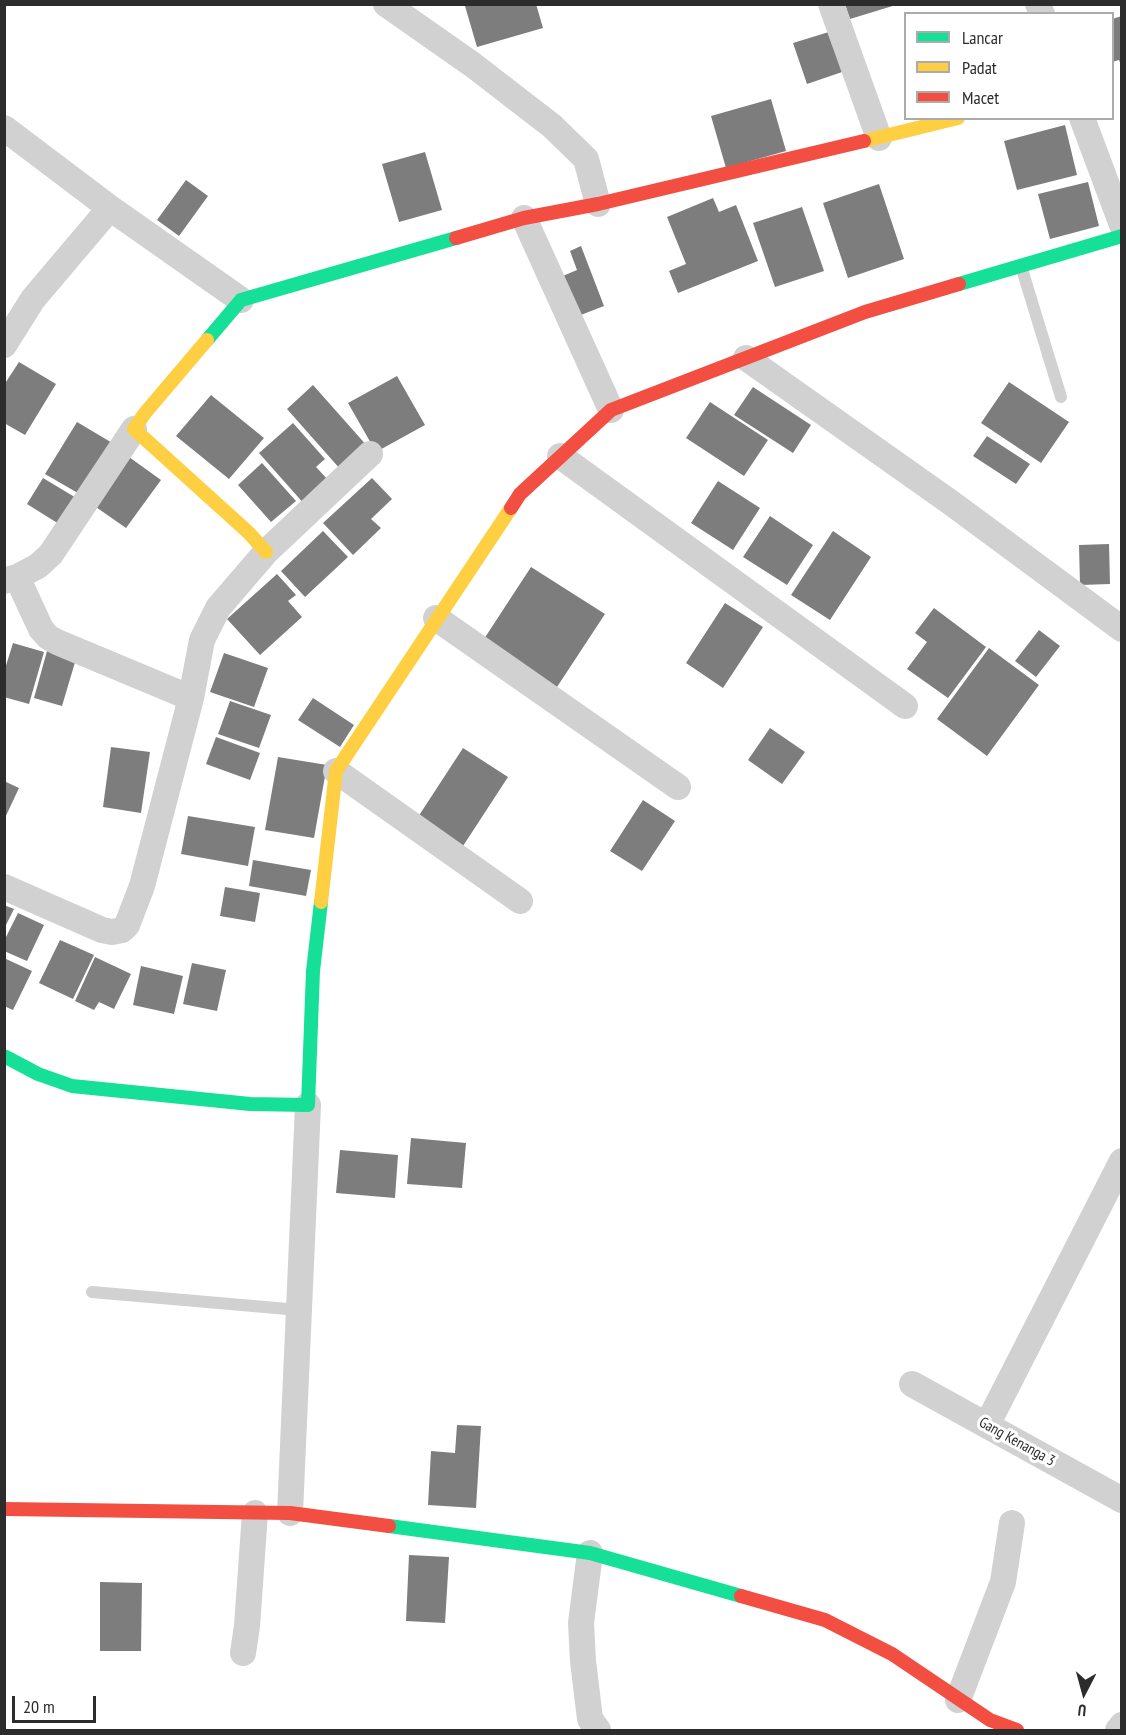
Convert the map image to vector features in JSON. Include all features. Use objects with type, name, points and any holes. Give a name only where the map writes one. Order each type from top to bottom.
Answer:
[{"type":"street","points":[[386,4],[473,65],[552,126],[586,159],[598,204]]},
{"type":"street","points":[[831,4],[879,138]]},
{"type":"street","points":[[191,698],[48,637],[11,579],[38,566],[51,554],[145,413],[241,300],[524,218],[598,204],[950,120]]},
{"type":"street","points":[[1083,120],[1122,225]]},
{"type":"street","points":[[4,129],[110,208],[241,300]]},
{"type":"street","points":[[4,345],[33,299],[110,208]]},
{"type":"street","points":[[524,218],[610,410]]},
{"type":"street","points":[[290,1513],[313,971],[336,771],[520,494],[610,410],[865,312],[1122,236]]},
{"type":"street","points":[[746,358],[950,502],[1122,630]]},
{"type":"street","points":[[134,429],[249,533],[266,552]]},
{"type":"street","points":[[4,887],[102,930],[112,932],[122,930],[127,925],[142,886],[191,698],[202,640],[218,608],[266,552],[370,454]]},
{"type":"street","points":[[560,456],[905,706]]},
{"type":"street","points":[[436,618],[678,787]]},
{"type":"street","points":[[336,771],[520,901]]},
{"type":"street","points":[[4,1056],[38,1074],[72,1086],[250,1104],[308,1105]]},
{"type":"street","points":[[987,1425],[1122,1161]]},
{"type":"street","name":"Gang Kenanga 3","points":[[912,1384],[1122,1500]]},
{"type":"street","points":[[4,1509],[290,1513],[590,1553],[825,1620],[892,1654],[990,1720],[1017,1731]]},
{"type":"street","points":[[243,1653],[248,1626],[255,1513]]},
{"type":"street","points":[[958,1700],[1003,1582],[1012,1523]]},
{"type":"street","points":[[590,1553],[581,1623],[590,1719],[598,1731]]},
{"type":"street","points":[[1118,1731],[1122,1725]]},
{"type":"lane","points":[[1021,265],[1061,397]]},
{"type":"lane","points":[[92,1292],[299,1310]]},
{"type":"building","points":[[470,4],[536,4],[543,28],[477,47],[465,6]]},
{"type":"building","points":[[845,4],[896,4],[896,5],[850,19]]},
{"type":"building","points":[[1122,16],[1122,65],[1119,60],[1114,61],[1114,18]]},
{"type":"building","points":[[832,31],[845,71],[807,84],[793,43]]},
{"type":"building","points":[[771,99],[786,151],[726,168],[711,116]]},
{"type":"building","points":[[1065,125],[1077,175],[1017,190],[1004,141]]},
{"type":"building","points":[[425,152],[442,210],[399,222],[382,164]]},
{"type":"building","points":[[186,180],[208,196],[179,236],[157,220]]},
{"type":"building","points":[[1088,182],[1099,226],[1050,239],[1038,194]]},
{"type":"building","points":[[879,184],[904,259],[848,278],[823,203]]},
{"type":"building","points":[[713,198],[719,212],[736,205],[758,261],[678,293],[669,271],[686,264],[667,217]]},
{"type":"building","points":[[802,207],[824,271],[775,287],[753,223]]},
{"type":"building","points":[[581,246],[604,306],[573,318],[558,278],[577,270],[570,251]]},
{"type":"building","points":[[19,362],[56,384],[25,435],[4,423],[4,385]]},
{"type":"building","points":[[397,376],[425,425],[376,452],[348,403]]},
{"type":"building","points":[[1009,382],[1069,422],[1041,463],[981,423]]},
{"type":"building","points":[[313,385],[368,447],[341,470],[287,409]]},
{"type":"building","points":[[753,387],[811,425],[793,453],[734,415]]},
{"type":"building","points":[[211,395],[264,438],[229,479],[176,436]]},
{"type":"building","points":[[710,402],[768,440],[744,476],[686,438]]},
{"type":"building","points":[[77,422],[114,444],[83,496],[45,474]]},
{"type":"building","points":[[293,423],[325,459],[316,467],[331,483],[306,506],[259,453]]},
{"type":"building","points":[[987,436],[1030,464],[1016,484],[973,456]]},
{"type":"building","points":[[129,457],[161,480],[126,528],[93,505]]},
{"type":"building","points":[[262,463],[296,501],[271,522],[238,485]]},
{"type":"building","points":[[43,478],[83,502],[67,529],[27,504]]},
{"type":"building","points":[[372,478],[392,499],[371,519],[381,528],[353,555],[323,523]]},
{"type":"building","points":[[718,481],[760,508],[733,550],[691,523]]},
{"type":"building","points":[[770,516],[813,545],[787,585],[743,557]]},
{"type":"building","points":[[323,531],[348,557],[305,597],[281,571]]},
{"type":"building","points":[[833,531],[871,557],[830,620],[791,595]]},
{"type":"building","points":[[1109,544],[1110,584],[1080,585],[1079,545]]},
{"type":"building","points":[[531,567],[605,614],[557,687],[484,639]]},
{"type":"building","points":[[277,574],[296,595],[288,601],[302,617],[260,655],[227,619]]},
{"type":"building","points":[[725,603],[763,627],[723,688],[686,663]]},
{"type":"building","points":[[934,608],[986,647],[948,698],[907,669],[927,642],[915,633]]},
{"type":"building","points":[[1039,630],[1060,646],[1036,677],[1015,661]]},
{"type":"building","points":[[13,643],[44,652],[29,704],[4,697],[4,672]]},
{"type":"building","points":[[989,648],[1039,685],[987,756],[937,719]]},
{"type":"building","points":[[47,651],[76,659],[62,706],[34,698]]},
{"type":"building","points":[[224,653],[268,668],[254,707],[210,692]]},
{"type":"building","points":[[313,698],[354,725],[340,747],[298,720]]},
{"type":"building","points":[[230,701],[271,715],[259,748],[218,734]]},
{"type":"building","points":[[770,728],[805,752],[782,784],[748,760]]},
{"type":"building","points":[[216,737],[260,753],[250,780],[206,764]]},
{"type":"building","points":[[111,747],[150,752],[141,813],[103,807]]},
{"type":"building","points":[[463,748],[508,777],[463,846],[418,817]]},
{"type":"building","points":[[278,757],[327,765],[314,838],[265,830]]},
{"type":"building","points":[[4,781],[19,788],[4,820]]},
{"type":"building","points":[[643,800],[675,821],[642,871],[610,851]]},
{"type":"building","points":[[188,816],[255,827],[248,866],[181,854]]},
{"type":"building","points":[[253,860],[311,870],[306,896],[249,886]]},
{"type":"building","points":[[225,887],[260,893],[255,922],[220,916]]},
{"type":"building","points":[[4,905],[14,909],[4,929]]},
{"type":"building","points":[[18,913],[44,925],[27,961],[4,951],[4,941]]},
{"type":"building","points":[[60,940],[94,955],[73,999],[39,983]]},
{"type":"building","points":[[95,957],[131,974],[114,1009],[99,1002],[94,1010],[75,1001]]},
{"type":"building","points":[[4,958],[32,971],[13,1010],[4,1006]]},
{"type":"building","points":[[192,963],[226,970],[217,1011],[183,1004]]},
{"type":"building","points":[[141,966],[183,976],[174,1014],[133,1005]]},
{"type":"building","points":[[411,1138],[466,1143],[462,1188],[407,1184]]},
{"type":"building","points":[[340,1150],[398,1155],[395,1198],[336,1193]]},
{"type":"building","points":[[457,1425],[481,1426],[476,1508],[428,1505],[431,1451],[455,1453]]},
{"type":"building","points":[[409,1555],[449,1557],[445,1623],[406,1621]]},
{"type":"building","points":[[100,1582],[142,1583],[141,1651],[100,1651]]},
{"type":"traffic: fast","points":[[959,284],[1122,236]]},
{"type":"traffic: fast","points":[[207,340],[241,300],[456,238]]},
{"type":"traffic: fast","points":[[4,1056],[38,1074],[72,1086],[250,1104],[308,1105],[313,971],[321,902]]},
{"type":"traffic: fast","points":[[389,1526],[590,1553],[741,1596]]},
{"type":"traffic: slow","points":[[864,141],[950,120]]},
{"type":"traffic: slow","points":[[207,340],[134,429],[249,533],[266,552]]},
{"type":"traffic: slow","points":[[321,902],[336,771],[511,508]]},
{"type":"traffic: jam","points":[[456,238],[524,218],[598,204],[864,141]]},
{"type":"traffic: jam","points":[[511,508],[520,494],[611,410],[865,312],[959,284]]},
{"type":"traffic: jam","points":[[4,1509],[290,1513],[389,1526]]},
{"type":"traffic: jam","points":[[741,1596],[825,1620],[892,1654],[990,1720],[1017,1730]]}]
